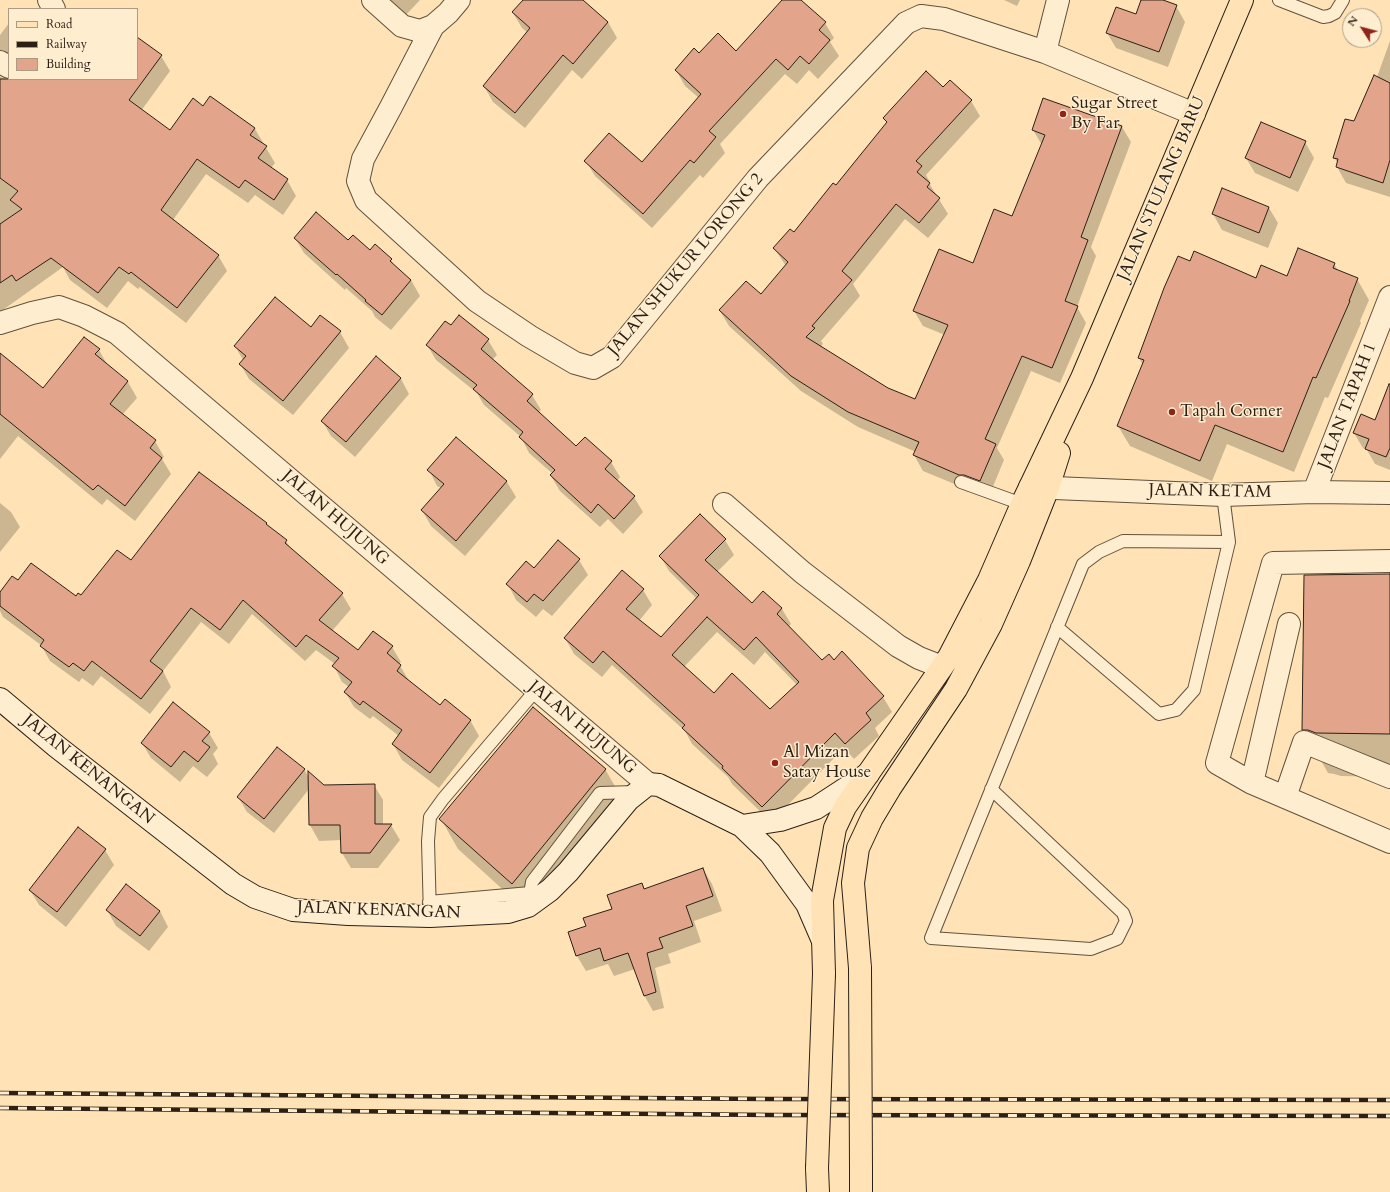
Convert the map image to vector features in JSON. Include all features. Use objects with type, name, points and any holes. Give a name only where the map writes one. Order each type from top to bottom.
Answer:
[{"type":"main road","name":"JALAN STULANG BARU","points":[[1033,493],[1242,0]]},
{"type":"main road","points":[[818,1192],[817,1168],[824,974],[822,900],[835,828],[845,807],[949,657],[1033,493]]},
{"type":"main road","points":[[862,1192],[860,968],[852,883],[858,848],[879,806],[956,689],[992,624],[1019,561],[1033,493]]},
{"type":"street","points":[[373,0],[402,26],[420,30],[433,26],[448,14],[460,0]]},
{"type":"street","points":[[1045,52],[1058,0]]},
{"type":"street","name":"JALAN SHUKUR LORONG 2","points":[[433,26],[363,159],[358,181],[366,200],[477,301],[529,336],[575,364],[593,368],[612,357],[758,178],[906,23],[921,16],[944,19],[1045,52],[1194,114]]},
{"type":"street","name":"JALAN TAPAH 1","points":[[1314,492],[1390,297]]},
{"type":"street","name":"JALAN HUJUNG","points":[[0,323],[32,313],[59,307],[84,316],[117,332],[536,690],[642,788]]},
{"type":"street","name":"JALAN KETAM","points":[[1033,493],[1223,495],[1314,492],[1390,494]]},
{"type":"street","points":[[724,504],[802,572],[898,646],[919,658],[942,667]]},
{"type":"street","points":[[1390,560],[1273,563],[1217,763],[1252,783],[1390,842]]},
{"type":"street","points":[[1252,783],[1290,624]]},
{"type":"street","name":"JALAN KENANGAN","points":[[0,699],[56,746],[233,884],[255,897],[293,910],[348,914],[429,909],[508,912],[529,899],[550,890],[568,872],[628,800],[642,788]]},
{"type":"street","points":[[1285,798],[1304,742],[1390,777]]},
{"type":"street","points":[[742,826],[780,820],[816,808],[869,773]]},
{"type":"street","points":[[642,788],[659,785],[742,826],[770,853],[807,904],[824,942]]},
{"type":"lane","points":[[1279,0],[1323,17],[1335,13],[1343,0]]},
{"type":"lane","points":[[961,482],[1033,493]]},
{"type":"lane","points":[[1057,627],[1159,714],[1176,710],[1194,690],[1229,542],[1223,495]]},
{"type":"lane","points":[[992,790],[1122,913],[1126,921],[1116,938],[1091,949],[931,938],[1083,564],[1099,552],[1123,541],[1229,542]]},
{"type":"lane","points":[[429,909],[428,841],[430,817],[442,800],[536,690]]},
{"type":"building","points":[[523,0],[583,0],[608,22],[573,64],[563,55],[515,113],[483,86],[530,28],[512,12]]},
{"type":"building","points":[[782,0],[801,0],[826,22],[819,30],[830,40],[809,64],[800,56],[788,70],[776,59],[709,131],[716,137],[694,163],[690,160],[643,214],[584,161],[609,133],[642,162],[701,94],[675,70],[694,48],[699,53],[718,33],[736,51]]},
{"type":"building","points":[[1141,0],[1163,0],[1177,5],[1159,52],[1106,33],[1116,7],[1136,14]]},
{"type":"building","points":[[138,38],[162,55],[129,100],[170,130],[193,98],[203,106],[210,96],[255,128],[250,135],[267,146],[258,158],[288,179],[274,200],[245,180],[239,188],[197,159],[161,210],[219,255],[177,308],[131,272],[129,274],[119,267],[98,293],[51,258],[16,281],[12,275],[0,283],[0,224],[22,209],[10,200],[18,191],[0,178],[0,79],[138,80]]},
{"type":"building","points":[[926,71],[943,87],[950,80],[972,100],[916,161],[922,166],[917,172],[930,183],[927,187],[940,198],[919,223],[896,204],[842,271],[852,280],[812,326],[815,328],[806,337],[888,388],[915,399],[948,325],[913,311],[939,249],[973,263],[994,209],[1012,216],[1045,135],[1032,130],[1043,98],[1122,126],[1081,237],[1088,240],[1065,301],[1078,306],[1052,368],[1022,356],[985,439],[996,444],[980,481],[964,475],[959,475],[913,455],[919,442],[848,412],[791,376],[719,310],[746,281],[761,294],[788,262],[773,248],[790,229],[794,232],[833,183],[836,185],[887,122],[883,118]]},
{"type":"building","points":[[1374,75],[1390,83],[1390,160],[1383,183],[1336,167],[1338,159],[1333,158],[1345,119],[1354,121]]},
{"type":"building","points":[[1261,122],[1306,141],[1290,178],[1245,158]]},
{"type":"building","points":[[1222,188],[1269,207],[1259,233],[1212,214]]},
{"type":"building","points":[[316,212],[348,240],[353,235],[370,250],[375,244],[392,259],[390,261],[411,280],[382,315],[337,274],[336,275],[294,238]]},
{"type":"building","points":[[1298,248],[1335,263],[1333,268],[1358,278],[1350,301],[1316,378],[1313,377],[1283,452],[1215,425],[1200,461],[1117,426],[1144,360],[1138,358],[1164,288],[1178,256],[1190,261],[1194,251],[1256,278],[1261,265],[1287,276]]},
{"type":"building","points":[[275,297],[311,327],[320,315],[341,331],[283,401],[239,364],[246,356],[234,346]]},
{"type":"building","points":[[459,315],[489,339],[481,349],[533,394],[527,401],[576,446],[585,437],[612,461],[605,469],[635,496],[614,519],[598,504],[591,513],[550,475],[555,470],[519,437],[523,432],[473,389],[477,385],[426,345],[445,321],[451,325]]},
{"type":"building","points":[[84,337],[100,349],[95,354],[128,381],[110,404],[156,440],[150,448],[162,458],[125,506],[98,485],[93,490],[0,414],[0,353],[43,388]]},
{"type":"building","points":[[376,356],[401,378],[346,442],[321,421]]},
{"type":"building","points":[[1389,384],[1390,448],[1386,457],[1365,449],[1369,439],[1353,433],[1361,414],[1375,420]]},
{"type":"building","points":[[456,437],[507,481],[456,541],[421,510],[444,484],[427,470]]},
{"type":"building","points":[[199,472],[267,523],[266,524],[287,540],[285,543],[343,593],[319,620],[358,650],[373,631],[393,646],[387,653],[401,665],[397,671],[440,705],[445,699],[471,720],[430,773],[392,744],[402,730],[363,701],[360,705],[344,692],[352,682],[332,666],[339,658],[306,635],[296,647],[243,600],[220,630],[191,608],[150,661],[163,671],[141,699],[92,661],[84,671],[73,663],[69,667],[40,646],[44,640],[0,606],[0,592],[12,576],[18,580],[31,563],[76,596],[78,593],[81,595],[117,550],[131,560]]},
{"type":"building","points":[[700,514],[726,539],[705,560],[752,603],[763,591],[782,608],[777,614],[822,660],[829,654],[834,660],[842,651],[884,696],[866,713],[871,720],[845,744],[835,733],[762,807],[722,768],[723,766],[682,728],[685,725],[603,651],[593,663],[564,638],[622,570],[644,589],[626,609],[661,637],[699,595],[659,556]],"holes":[[[707,617],[744,650],[756,637],[799,682],[770,709],[732,673],[714,693],[672,655]]]},
{"type":"building","points":[[558,540],[580,559],[543,601],[534,594],[527,602],[506,584],[526,561],[534,568]]},
{"type":"building","points":[[1390,574],[1390,734],[1316,733],[1308,730],[1302,730],[1304,575]]},
{"type":"building","points":[[173,702],[210,732],[202,741],[210,747],[198,762],[184,751],[171,767],[141,743]]},
{"type":"building","points":[[533,707],[606,769],[512,884],[439,819]]},
{"type":"building","points":[[277,747],[305,769],[264,819],[237,797]]},
{"type":"building","points":[[308,771],[324,785],[375,784],[375,824],[392,824],[370,853],[341,853],[340,825],[309,825]]},
{"type":"building","points":[[78,827],[106,849],[57,912],[29,890]]},
{"type":"building","points":[[703,868],[713,896],[686,906],[693,926],[659,938],[663,948],[647,953],[656,992],[644,996],[628,953],[604,961],[600,948],[576,956],[568,932],[586,926],[583,918],[612,909],[607,895],[642,883],[644,889]]},
{"type":"building","points":[[126,884],[160,911],[140,936],[106,910]]},
{"type":"railway","points":[[0,1093],[768,1099],[1390,1100]]},
{"type":"railway","points":[[0,1108],[773,1115],[1390,1116]]},
{"type":"place","name":"Sugar Street By Far","points":[[1063,114]]},
{"type":"place","name":"Tapah Corner","points":[[1172,412]]},
{"type":"place","name":"Al Mizan Satay House","points":[[775,763]]}]
